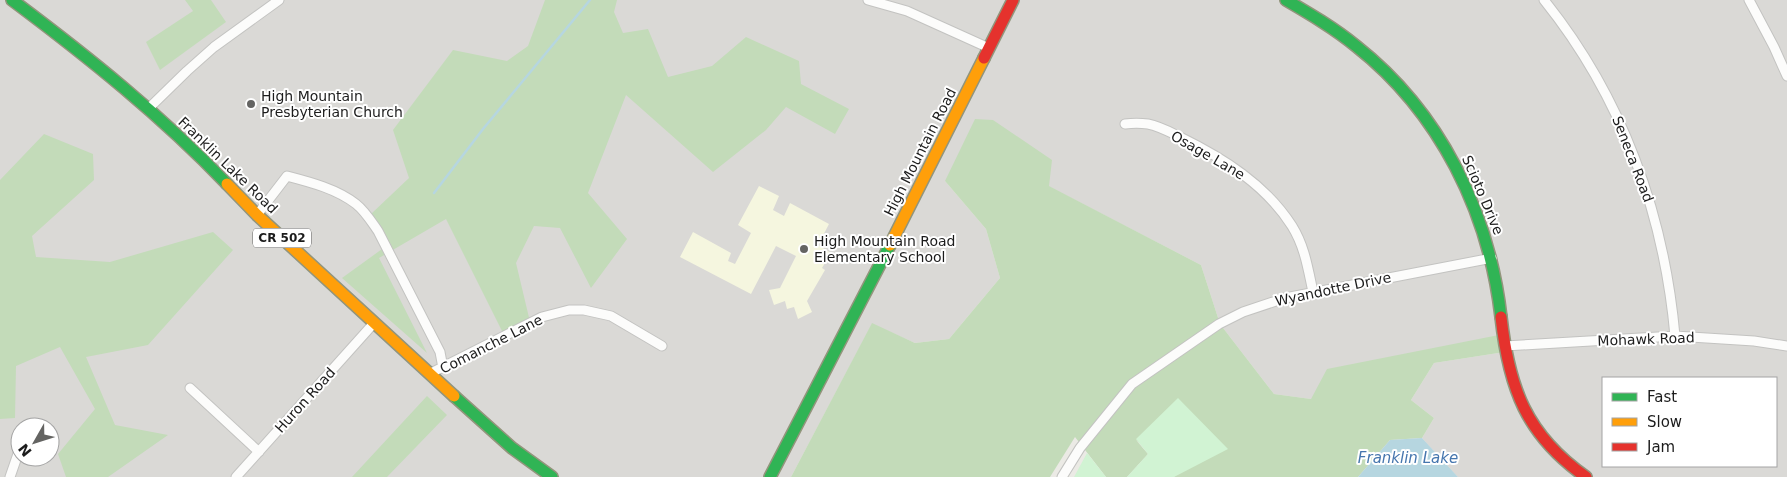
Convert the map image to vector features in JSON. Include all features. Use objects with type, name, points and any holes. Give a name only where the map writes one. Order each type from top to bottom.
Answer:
[{"type":"main road","name":"Franklin Lake Road","points":[[12,0],[148,109],[204,160],[257,214],[374,324],[431,373],[512,448],[552,477]]},
{"type":"main road","name":"High Mountain Road","points":[[770,477],[888,249],[1013,0]]},
{"type":"main road","name":"Scioto Drive","points":[[1286,0],[1319,20],[1386,72],[1423,114],[1444,145],[1466,186],[1477,212],[1492,258],[1498,286],[1505,346],[1515,387],[1530,419],[1552,449],[1564,461],[1586,477]]},
{"type":"street","points":[[148,109],[186,71],[214,47],[279,0]]},
{"type":"street","points":[[868,0],[907,11],[989,48]]},
{"type":"street","name":"Seneca Road","points":[[1544,0],[1588,63],[1612,106],[1635,156],[1662,246],[1668,277],[1675,336]]},
{"type":"street","points":[[1749,0],[1787,76]]},
{"type":"street","name":"Osage Lane","points":[[1125,124],[1141,123],[1163,129],[1222,160],[1254,183],[1271,199],[1293,228],[1306,258],[1313,292]]},
{"type":"street","points":[[257,214],[287,176],[314,184],[356,204],[366,213],[378,231],[440,352],[443,368]]},
{"type":"street","name":"Wyandotte Drive","points":[[1062,477],[1080,448],[1132,384],[1219,324],[1264,304],[1313,292],[1492,258]]},
{"type":"street","name":"Comanche Lane","points":[[431,373],[542,317],[570,310],[584,310],[611,316],[662,346]]},
{"type":"street","name":"Huron Road","points":[[236,477],[374,324]]},
{"type":"street","name":"Mohawk Road","points":[[1505,346],[1675,336],[1754,341],[1787,346]]},
{"type":"street","points":[[190,388],[258,452]]},
{"type":"shaded area","points":[[0,0],[1787,0],[1787,477],[1458,477],[1422,438],[1434,418],[1411,400],[1434,363],[1511,351],[1509,333],[1311,399],[1274,394],[1220,324],[1201,265],[1048,186],[945,181],[986,229],[1000,278],[949,339],[915,343],[872,324],[791,477],[0,477]]},
{"type":"shaded area","name":"High Mountain Road Elementary School","points":[[759,186],[779,196],[773,210],[784,216],[790,203],[829,224],[818,245],[831,253],[822,268],[825,270],[807,301],[812,312],[798,319],[794,307],[787,309],[785,301],[774,305],[769,290],[780,288],[796,256],[776,246],[751,294],[680,257],[693,232],[731,253],[728,261],[735,264],[751,233],[738,225]]},
{"type":"green space","points":[[185,0],[211,0],[226,22],[160,70],[146,42],[193,11]]},
{"type":"green space","points":[[545,0],[617,0],[614,12],[623,33],[648,29],[668,77],[712,66],[746,37],[799,61],[801,84],[849,109],[835,134],[786,107],[766,130],[713,172],[626,95],[588,193],[627,239],[591,288],[560,228],[534,226],[516,263],[531,326],[505,337],[446,219],[379,258],[427,353],[342,278],[389,244],[371,214],[409,178],[393,130],[453,50],[507,61],[528,46]]},
{"type":"green space","points":[[975,119],[993,120],[1052,160],[1049,186],[1201,265],[1220,324],[1274,394],[1311,399],[1327,369],[1509,333],[1511,351],[1434,363],[1411,400],[1434,418],[1422,438],[1390,440],[1358,477],[1174,477],[1175,475],[1136,440],[1148,454],[1127,477],[1106,477],[1075,437],[1050,477],[791,477],[872,323],[915,343],[949,339],[1000,278],[986,229],[945,181]]},
{"type":"green space","points":[[44,134],[93,154],[94,180],[32,236],[36,257],[110,262],[213,232],[233,250],[148,345],[86,357],[115,425],[168,435],[108,477],[66,477],[60,460],[60,452],[95,409],[60,347],[16,366],[15,417],[0,419],[0,180]]},
{"type":"green space","points":[[427,396],[447,415],[387,477],[352,477]]},
{"type":"green space","points":[[1178,398],[1228,449],[1174,477],[1127,477],[1148,454],[1136,439]]},
{"type":"green space","points":[[1087,453],[1106,477],[1074,477]]},
{"type":"water","name":"Franklin Lake","points":[[1422,438],[1458,477],[1358,477],[1390,440]]},
{"type":"waterway","points":[[434,193],[483,129],[590,0]]},
{"type":"traffic: fast","points":[[12,0],[68,43],[177,134],[227,184]]},
{"type":"traffic: fast","points":[[1286,0],[1339,33],[1386,72],[1412,101],[1436,133],[1456,167],[1472,203],[1485,240],[1495,278],[1501,317]]},
{"type":"traffic: fast","points":[[770,477],[890,245]]},
{"type":"traffic: fast","points":[[454,396],[512,448],[552,477]]},
{"type":"traffic: slow","points":[[890,245],[984,58]]},
{"type":"traffic: slow","points":[[227,184],[257,215],[454,396]]},
{"type":"traffic: jam","points":[[984,58],[1013,0]]},
{"type":"traffic: jam","points":[[1501,317],[1509,366],[1524,408],[1535,427],[1549,444],[1565,461],[1586,477]]},
{"type":"place","name":"High Mountain Presbyterian Church","points":[[251,104]]},
{"type":"place","name":"High Mountain Road Elementary School","points":[[804,249]]}]
